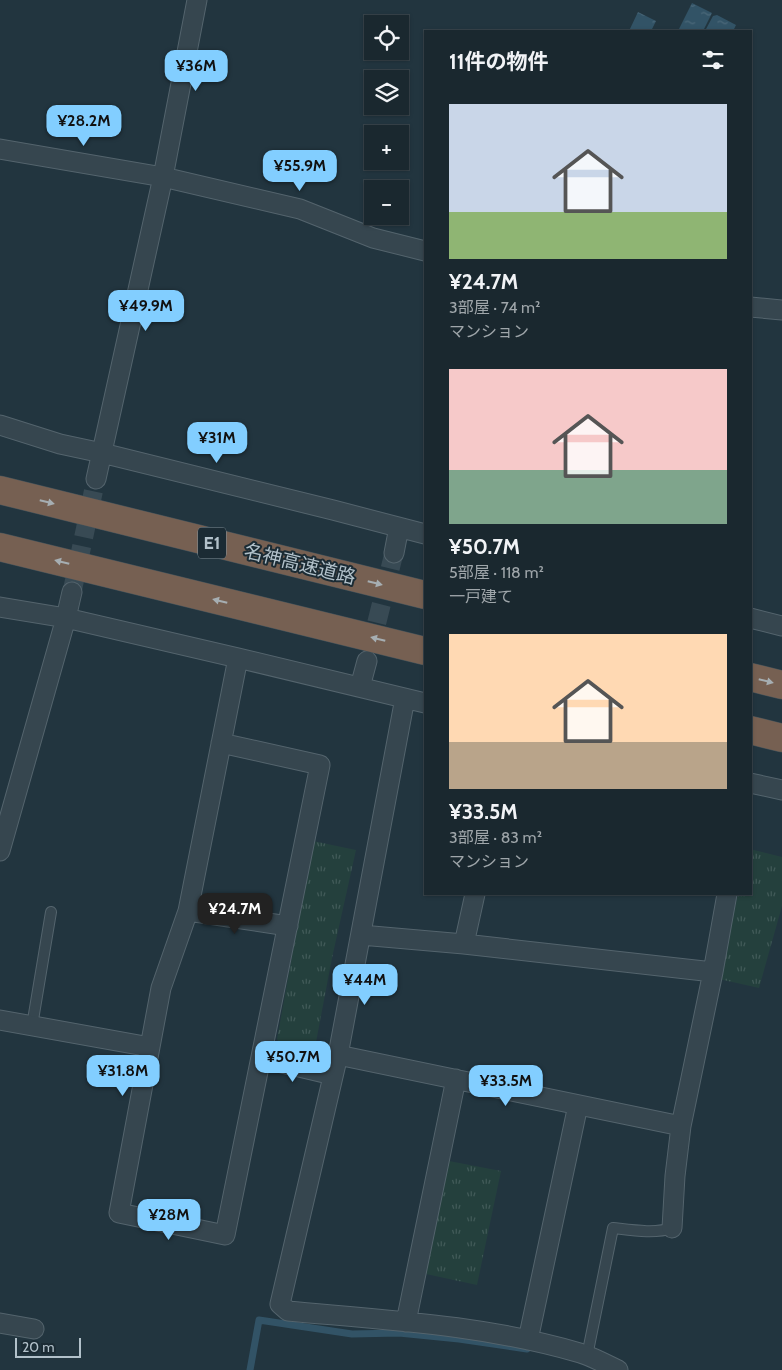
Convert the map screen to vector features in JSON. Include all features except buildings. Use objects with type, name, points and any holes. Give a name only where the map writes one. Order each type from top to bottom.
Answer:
[{"type":"highway","name":"名神高速道路","points":[[0,490],[424,595]]},
{"type":"highway","points":[[0,547],[424,651]]},
{"type":"highway","points":[[752,678],[782,685]]},
{"type":"highway","points":[[752,730],[782,738]]},
{"type":"street","points":[[96,479],[163,177],[196,0]]},
{"type":"street","points":[[0,150],[163,177],[300,209],[373,238],[424,251]]},
{"type":"street","points":[[752,308],[782,310]]},
{"type":"street","points":[[0,426],[60,444],[424,534]]},
{"type":"street","points":[[394,554],[399,527]]},
{"type":"street","points":[[0,851],[72,592]]},
{"type":"street","points":[[0,607],[66,618],[424,703]]},
{"type":"street","points":[[752,618],[782,626]]},
{"type":"street","points":[[222,743],[320,765],[225,1235],[119,1213],[161,988],[188,911],[238,658]]},
{"type":"street","points":[[360,687],[368,660]]},
{"type":"street","points":[[405,698],[338,1055],[280,1304],[288,1311],[468,1328],[582,1353],[618,1370]]},
{"type":"street","points":[[752,783],[782,790]]},
{"type":"street","points":[[464,944],[475,895]]},
{"type":"street","points":[[672,1228],[675,1176],[681,1126],[727,895]]},
{"type":"street","points":[[188,911],[288,926]]},
{"type":"street","points":[[361,935],[464,944],[713,972]]},
{"type":"street","points":[[0,1020],[150,1047]]},
{"type":"street","points":[[338,1055],[681,1126]]},
{"type":"street","points":[[261,1058],[333,1075]]},
{"type":"street","points":[[406,1322],[456,1079]]},
{"type":"street","points":[[528,1340],[578,1105]]},
{"type":"street","points":[[0,1322],[34,1329]]},
{"type":"lane","points":[[32,1026],[51,912]]},
{"type":"lane","points":[[587,1356],[613,1228],[640,1231],[667,1230],[672,1228]]},
{"type":"green space","points":[[313,841],[356,850],[332,958],[313,1058],[285,1052],[277,1039]]},
{"type":"green space","points":[[752,850],[782,857],[782,906],[759,988],[719,979],[738,895],[752,895]]},
{"type":"green space","points":[[449,1161],[501,1171],[477,1285],[426,1274]]},
{"type":"water","points":[[692,3],[712,13],[704,30],[678,30]]},
{"type":"water","points":[[638,12],[656,21],[652,30],[629,30]]},
{"type":"water","points":[[717,15],[736,25],[734,30],[706,30],[713,16]]},
{"type":"waterway","points":[[250,1370],[259,1320],[352,1334],[399,1333],[527,1349]]},
{"type":"tunnel","points":[[72,592],[96,479]]},
{"type":"tunnel","points":[[370,650],[394,553]]}]
